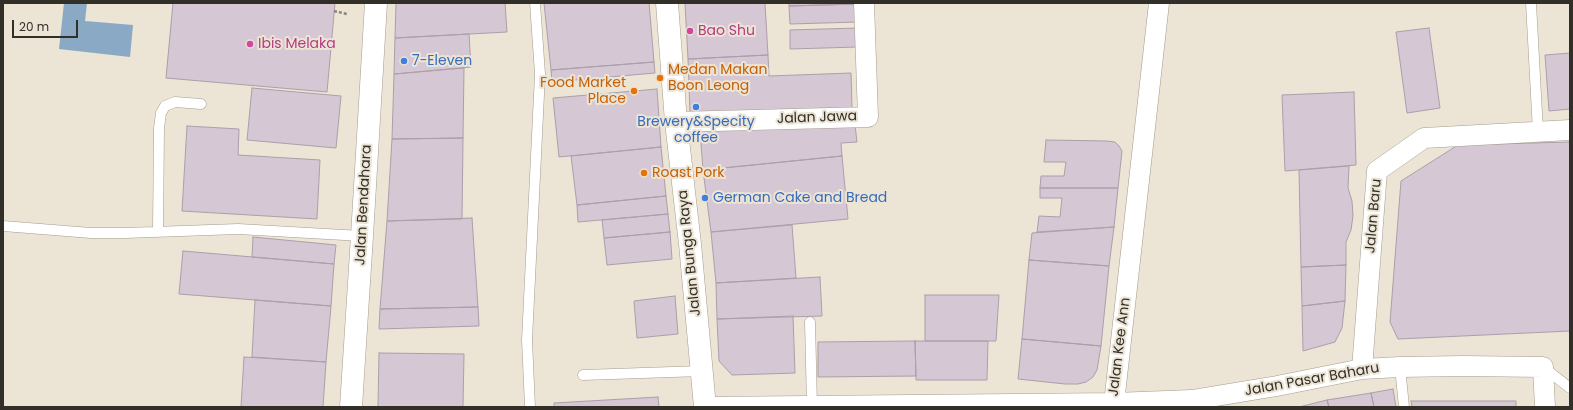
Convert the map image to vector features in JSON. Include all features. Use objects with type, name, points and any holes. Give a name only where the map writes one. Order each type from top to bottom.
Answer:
[{"type":"street","name":"Jalan Bendahara","points":[[351,407],[376,3]]},
{"type":"street","name":"Jalan Bunga Raya","points":[[666,3],[676,122],[689,237],[705,407]]},
{"type":"street","name":"Jalan Jawa","points":[[676,122],[868,117],[864,3]]},
{"type":"street","name":"Jalan Kee Ann","points":[[705,407],[1114,404],[1160,3]]},
{"type":"street","name":"Jalan Baru","points":[[1362,369],[1377,171],[1424,138],[1570,130]]},
{"type":"street","name":"Jalan Pasar Baharu","points":[[1114,404],[1193,403],[1362,369],[1400,367],[1543,367]]},
{"type":"street","points":[[1543,367],[1545,407]]},
{"type":"lane","points":[[530,407],[527,340],[540,74],[535,3]]},
{"type":"lane","points":[[1531,3],[1538,132]]},
{"type":"lane","points":[[158,231],[159,128],[161,113],[165,106],[175,102],[201,104]]},
{"type":"lane","points":[[3,226],[91,233],[238,229],[362,236]]},
{"type":"lane","points":[[810,322],[812,406]]},
{"type":"lane","points":[[1400,367],[1404,407]]},
{"type":"lane","points":[[1543,367],[1570,388]]},
{"type":"lane","points":[[583,375],[702,371]]},
{"type":"path","points":[[334,11],[348,14]]},
{"type":"water","points":[[64,3],[87,3],[85,21],[133,25],[130,57],[59,49]]},
{"type":"building","name":"Ibis Melaka","points":[[173,3],[335,3],[327,92],[166,78]]},
{"type":"building","points":[[396,3],[505,3],[507,32],[395,38]]},
{"type":"building","points":[[544,3],[649,3],[654,62],[551,70]]},
{"type":"building","points":[[685,3],[765,3],[768,55],[688,59]]},
{"type":"building","points":[[789,3],[857,3],[857,4],[789,6]]},
{"type":"building","points":[[857,4],[858,22],[790,24],[789,6]]},
{"type":"building","points":[[858,28],[858,47],[790,49],[790,30]]},
{"type":"building","points":[[1429,28],[1440,108],[1407,113],[1396,32]]},
{"type":"building","points":[[469,34],[471,67],[394,74],[395,38]]},
{"type":"building","points":[[1570,53],[1570,109],[1549,111],[1545,55]]},
{"type":"building","points":[[768,55],[769,76],[851,73],[852,109],[690,113],[688,59]]},
{"type":"building","points":[[654,62],[655,73],[552,82],[551,70]]},
{"type":"building","points":[[464,68],[463,138],[392,139],[394,74]]},
{"type":"building","points":[[252,88],[341,96],[336,148],[247,140]]},
{"type":"building","points":[[657,89],[661,147],[559,157],[553,98]]},
{"type":"building","points":[[1354,92],[1356,165],[1285,171],[1282,95]]},
{"type":"building","points":[[855,125],[857,142],[841,143],[842,156],[703,170],[700,131]]},
{"type":"building","points":[[187,126],[239,129],[238,155],[320,160],[317,219],[182,211]]},
{"type":"building","points":[[463,138],[462,219],[387,221],[392,139]]},
{"type":"building","points":[[1046,140],[1115,142],[1122,151],[1118,188],[1040,188],[1041,176],[1064,176],[1066,162],[1044,162]]},
{"type":"building","points":[[1570,142],[1570,331],[1398,339],[1390,322],[1401,181],[1458,145]]},
{"type":"building","points":[[661,147],[666,196],[577,205],[571,156]]},
{"type":"building","points":[[842,156],[848,219],[711,232],[703,170]]},
{"type":"building","points":[[1349,166],[1348,188],[1352,201],[1353,216],[1351,230],[1346,242],[1346,265],[1301,267],[1299,170]]},
{"type":"building","points":[[1040,188],[1118,188],[1114,227],[1037,232],[1039,216],[1060,217],[1062,198],[1040,198]]},
{"type":"building","points":[[666,196],[668,214],[578,222],[577,205]]},
{"type":"building","points":[[668,214],[670,232],[604,238],[602,220]]},
{"type":"building","points":[[472,218],[478,307],[380,309],[387,221]]},
{"type":"building","points":[[792,225],[796,278],[716,283],[711,232]]},
{"type":"building","points":[[1114,227],[1109,266],[1029,260],[1032,233]]},
{"type":"building","points":[[670,232],[672,259],[607,265],[604,238]]},
{"type":"building","points":[[253,237],[336,245],[334,264],[252,257]]},
{"type":"building","points":[[183,251],[334,264],[331,306],[179,294]]},
{"type":"building","points":[[1029,260],[1109,266],[1101,346],[1022,339]]},
{"type":"building","points":[[1346,265],[1345,301],[1302,306],[1301,267]]},
{"type":"building","points":[[820,277],[822,316],[717,319],[716,283]]},
{"type":"building","points":[[925,295],[999,295],[996,341],[925,341]]},
{"type":"building","points":[[675,296],[678,334],[637,338],[634,301]]},
{"type":"building","points":[[255,300],[331,306],[326,362],[252,357]]},
{"type":"building","points":[[1345,301],[1342,328],[1335,342],[1303,351],[1302,306]]},
{"type":"building","points":[[478,307],[479,326],[379,329],[380,309]]},
{"type":"building","points":[[793,316],[795,373],[732,375],[719,361],[717,319]]},
{"type":"building","points":[[1022,339],[1101,346],[1097,370],[1093,377],[1086,382],[1078,384],[1018,379]]},
{"type":"building","points":[[915,341],[916,376],[818,377],[818,342]]},
{"type":"building","points":[[915,341],[988,341],[987,380],[916,380]]},
{"type":"building","points":[[379,353],[464,354],[463,407],[378,407]]},
{"type":"building","points":[[244,357],[326,362],[323,407],[241,407]]},
{"type":"building","points":[[1393,389],[1396,407],[1374,407],[1371,393]]},
{"type":"building","points":[[1371,393],[1374,407],[1329,407],[1327,400]]},
{"type":"building","points":[[658,397],[659,407],[554,407],[554,403]]},
{"type":"building","points":[[1327,400],[1329,407],[1299,407]]},
{"type":"building","points":[[1411,401],[1516,401],[1516,407],[1412,407]]},
{"type":"place","name":"Bao Shu","points":[[690,31]]},
{"type":"place","name":"Ibis Melaka","points":[[250,44]]},
{"type":"place","name":"7-Eleven","points":[[404,61]]},
{"type":"place","name":"Medan Makan Boon Leong","points":[[660,78]]},
{"type":"place","name":"Food Market Place","points":[[634,91]]},
{"type":"place","name":"Brewery&Specity coffee","points":[[696,107]]},
{"type":"place","name":"Roast Pork","points":[[644,173]]},
{"type":"place","name":"German Cake and Bread","points":[[705,198]]}]
